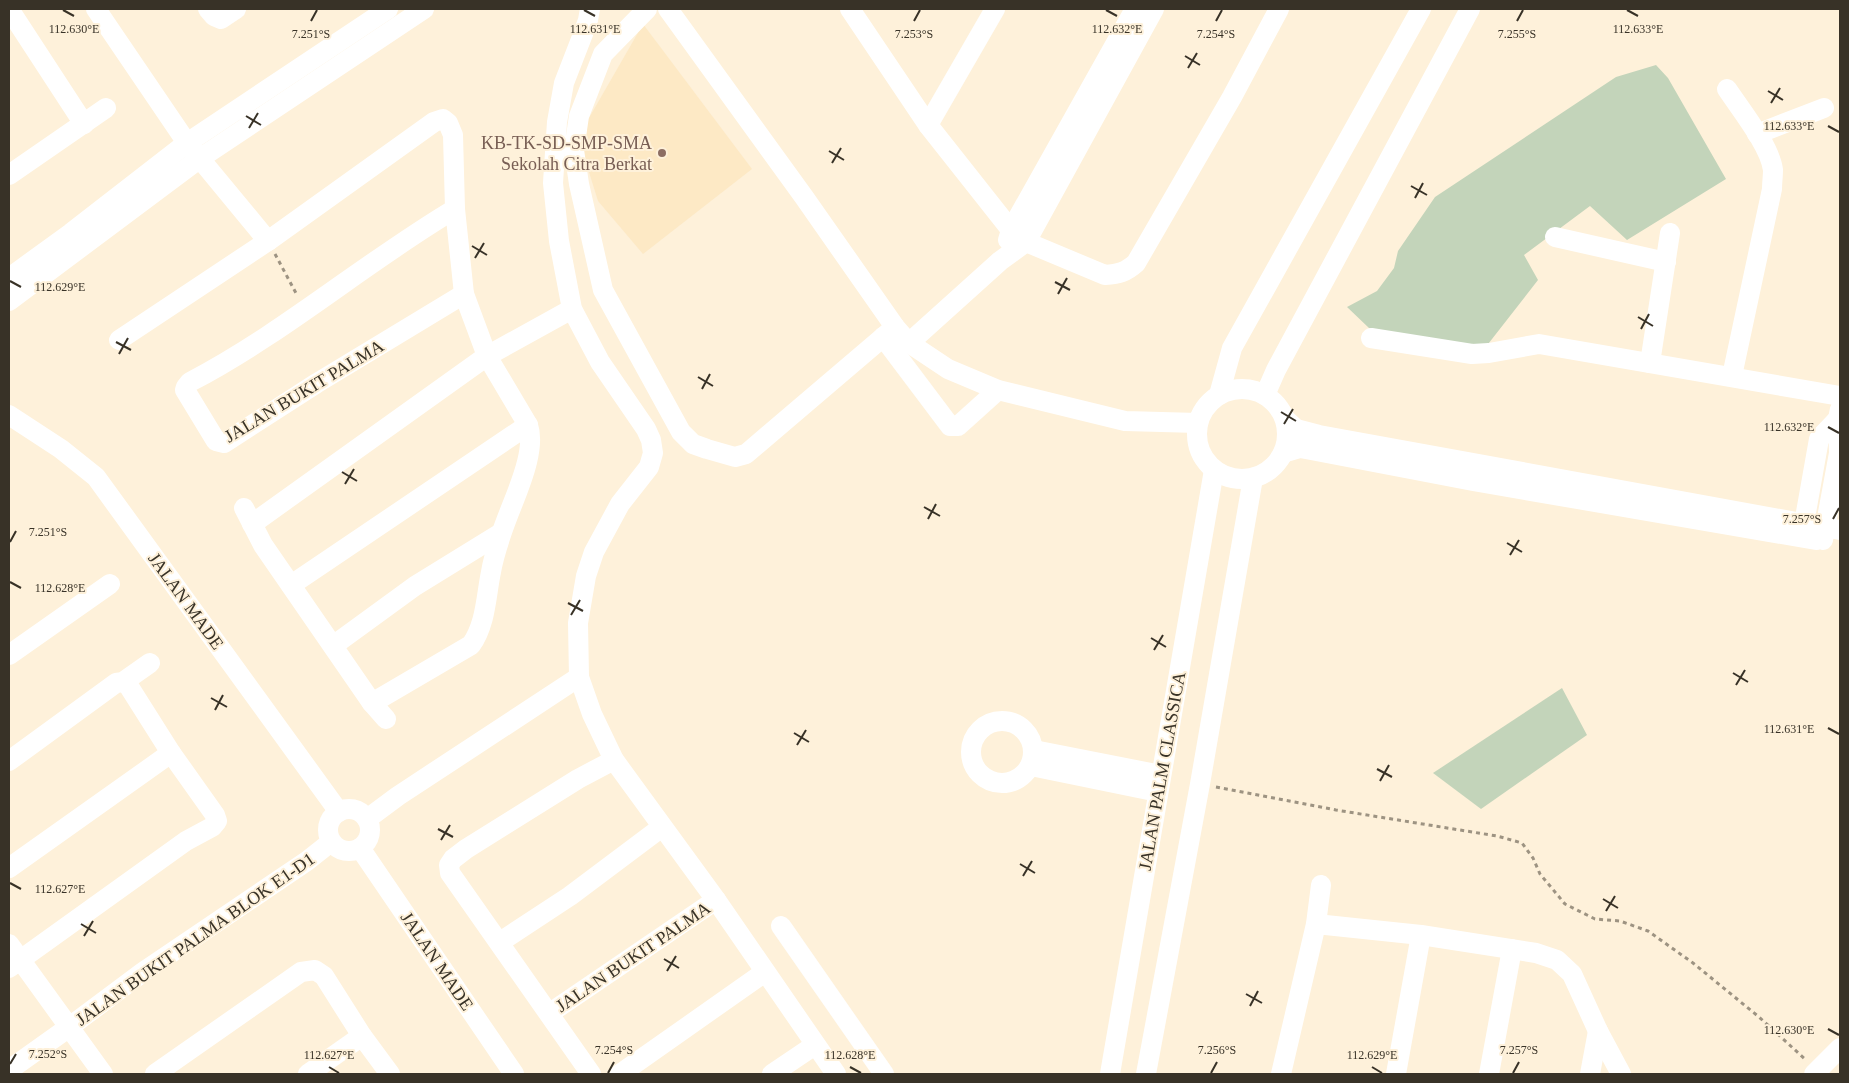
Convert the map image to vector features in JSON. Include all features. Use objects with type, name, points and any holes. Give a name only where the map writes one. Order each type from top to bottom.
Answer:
[{"type":"street","points":[[9,9],[84,124]]},
{"type":"street","points":[[96,9],[187,143],[268,241]]},
{"type":"street","points":[[208,9],[214,16],[221,19],[236,9]]},
{"type":"street","points":[[9,278],[71,234],[187,143],[388,9]]},
{"type":"street","points":[[9,301],[199,159],[424,9]]},
{"type":"street","name":"JALAN BUKIT PALMA","points":[[590,9],[584,34],[564,83],[557,122],[553,183],[559,241],[572,310],[600,362],[646,430],[651,440],[653,453],[648,467],[620,504],[594,552],[586,576],[578,623],[579,677],[592,714],[614,760],[716,900],[836,1074]]},
{"type":"street","points":[[647,9],[603,54],[579,116],[574,150],[579,184],[603,290],[681,432],[693,444],[706,449],[735,457],[746,454],[889,332]]},
{"type":"street","points":[[668,9],[804,197],[950,426],[958,426],[998,390]]},
{"type":"street","points":[[928,125],[995,9]]},
{"type":"street","points":[[1019,236],[1135,9]]},
{"type":"street","points":[[909,343],[1000,261],[1019,236],[1154,9]]},
{"type":"street","points":[[854,11],[928,125],[1019,236],[1105,275],[1120,274],[1129,270],[1136,263],[1232,97],[1279,9]]},
{"type":"street","points":[[1219,395],[1232,348],[1421,9]]},
{"type":"street","points":[[1265,395],[1276,370],[1470,9]]},
{"type":"street","points":[[1727,89],[1757,134],[1767,152],[1773,169],[1772,189],[1732,376]]},
{"type":"street","points":[[9,176],[106,108]]},
{"type":"street","points":[[1757,134],[1824,108]]},
{"type":"street","points":[[120,340],[268,241],[434,122],[443,119],[448,123],[453,135],[455,210],[464,294],[487,356],[528,425],[531,434],[527,463],[501,533],[491,570],[480,629],[471,645],[372,703]]},
{"type":"street","name":"JALAN BUKIT PALMA","points":[[455,210],[416,232],[336,290],[305,309],[232,360],[190,382],[185,390],[216,441],[224,443],[317,383],[464,294]]},
{"type":"street","points":[[1650,363],[1670,233]]},
{"type":"street","points":[[1555,237],[1666,262]]},
{"type":"street","points":[[386,719],[372,703],[334,645],[263,545],[248,516],[487,356],[572,310]]},
{"type":"street","points":[[889,332],[948,369],[998,390],[1125,421],[1198,423]]},
{"type":"street","points":[[1371,338],[1472,354],[1489,353],[1539,344],[1840,396]]},
{"type":"street","points":[[1242,388],[1265,395],[1276,403],[1287,426],[1287,440],[1283,453],[1276,464],[1266,473],[1253,478],[1239,479],[1226,476],[1214,470],[1203,456],[1197,440],[1198,423],[1206,407],[1219,395],[1242,388]]},
{"type":"street","points":[[1283,453],[1300,448],[1483,483],[1832,536],[1840,453],[1839,414]]},
{"type":"street","points":[[1803,531],[1819,438],[1839,414]]},
{"type":"street","name":"JALAN MADE","points":[[9,415],[61,449],[96,476],[339,812]]},
{"type":"street","points":[[1284,419],[1296,430],[1319,435],[1803,531]]},
{"type":"street","points":[[291,585],[528,425]]},
{"type":"street","name":"JALAN PALM CLASSICA","points":[[1115,1074],[1160,783],[1214,470]]},
{"type":"street","points":[[1146,1074],[1200,784],[1253,478]]},
{"type":"street","points":[[334,645],[415,586],[501,533]]},
{"type":"street","points":[[9,655],[110,584]]},
{"type":"street","points":[[123,682],[150,662]]},
{"type":"street","points":[[367,819],[398,796],[579,677]]},
{"type":"street","points":[[9,761],[116,682],[123,682],[128,685],[171,753],[215,815],[217,821],[212,827],[179,846],[14,964]]},
{"type":"street","points":[[9,868],[171,753]]},
{"type":"street","points":[[1032,758],[1160,783]]},
{"type":"street","name":"JALAN BUKIT PALMA","points":[[591,1074],[450,873],[449,865],[453,859],[466,849],[578,779],[614,760]]},
{"type":"street","points":[[346,809],[355,810],[362,813],[367,819],[370,827],[369,835],[366,843],[360,848],[352,851],[344,850],[336,847],[331,842],[328,833],[329,825],[332,817],[339,812],[346,809]]},
{"type":"street","points":[[500,942],[570,896],[662,827]]},
{"type":"street","name":"JALAN BUKIT PALMA BLOK E1-D1","points":[[9,1070],[142,972],[307,861],[331,842]]},
{"type":"street","name":"JALAN MADE","points":[[360,848],[514,1074]]},
{"type":"street","points":[[1281,1074],[1316,924],[1321,885]]},
{"type":"street","name":"JALAN BUKIT PALMA","points":[[550,1013],[716,900]]},
{"type":"street","points":[[1316,924],[1420,935],[1536,953],[1557,960],[1572,974],[1598,1031],[1622,1074]]},
{"type":"street","points":[[780,926],[884,1074]]},
{"type":"street","points":[[1396,1074],[1420,935]]},
{"type":"street","points":[[9,944],[14,964],[68,1028],[103,1074]]},
{"type":"street","points":[[1489,1074],[1512,949]]},
{"type":"street","points":[[155,1074],[301,972],[315,970],[324,976],[362,1036],[390,1074]]},
{"type":"street","points":[[620,1074],[765,972]]},
{"type":"street","points":[[1590,1074],[1598,1031]]},
{"type":"street","points":[[308,1074],[362,1036]]},
{"type":"street","points":[[772,1074],[816,1045]]},
{"type":"street","points":[[1816,1072],[1840,1048]]},
{"type":"path","points":[[268,241],[305,309]]},
{"type":"path","points":[[1200,784],[1336,810],[1498,836],[1522,843],[1533,858],[1540,874],[1565,904],[1595,919],[1620,921],[1648,931],[1693,963],[1752,1011],[1816,1072]]},
{"type":"shaded area","name":"KB-TK-SD-SMP-SMA Sekolah Citra Berkat","points":[[643,24],[752,169],[643,254],[598,201],[578,137]]},
{"type":"green space","points":[[1656,65],[1668,78],[1726,179],[1627,240],[1590,206],[1524,255],[1538,280],[1485,348],[1369,328],[1347,307],[1377,291],[1394,268],[1398,251],[1435,197],[1616,77]]},
{"type":"green space","points":[[1562,688],[1587,735],[1481,809],[1433,773]]},
{"type":"place","name":"KB-TK-SD-SMP-SMA Sekolah Citra Berkat","points":[[662,153]]}]
